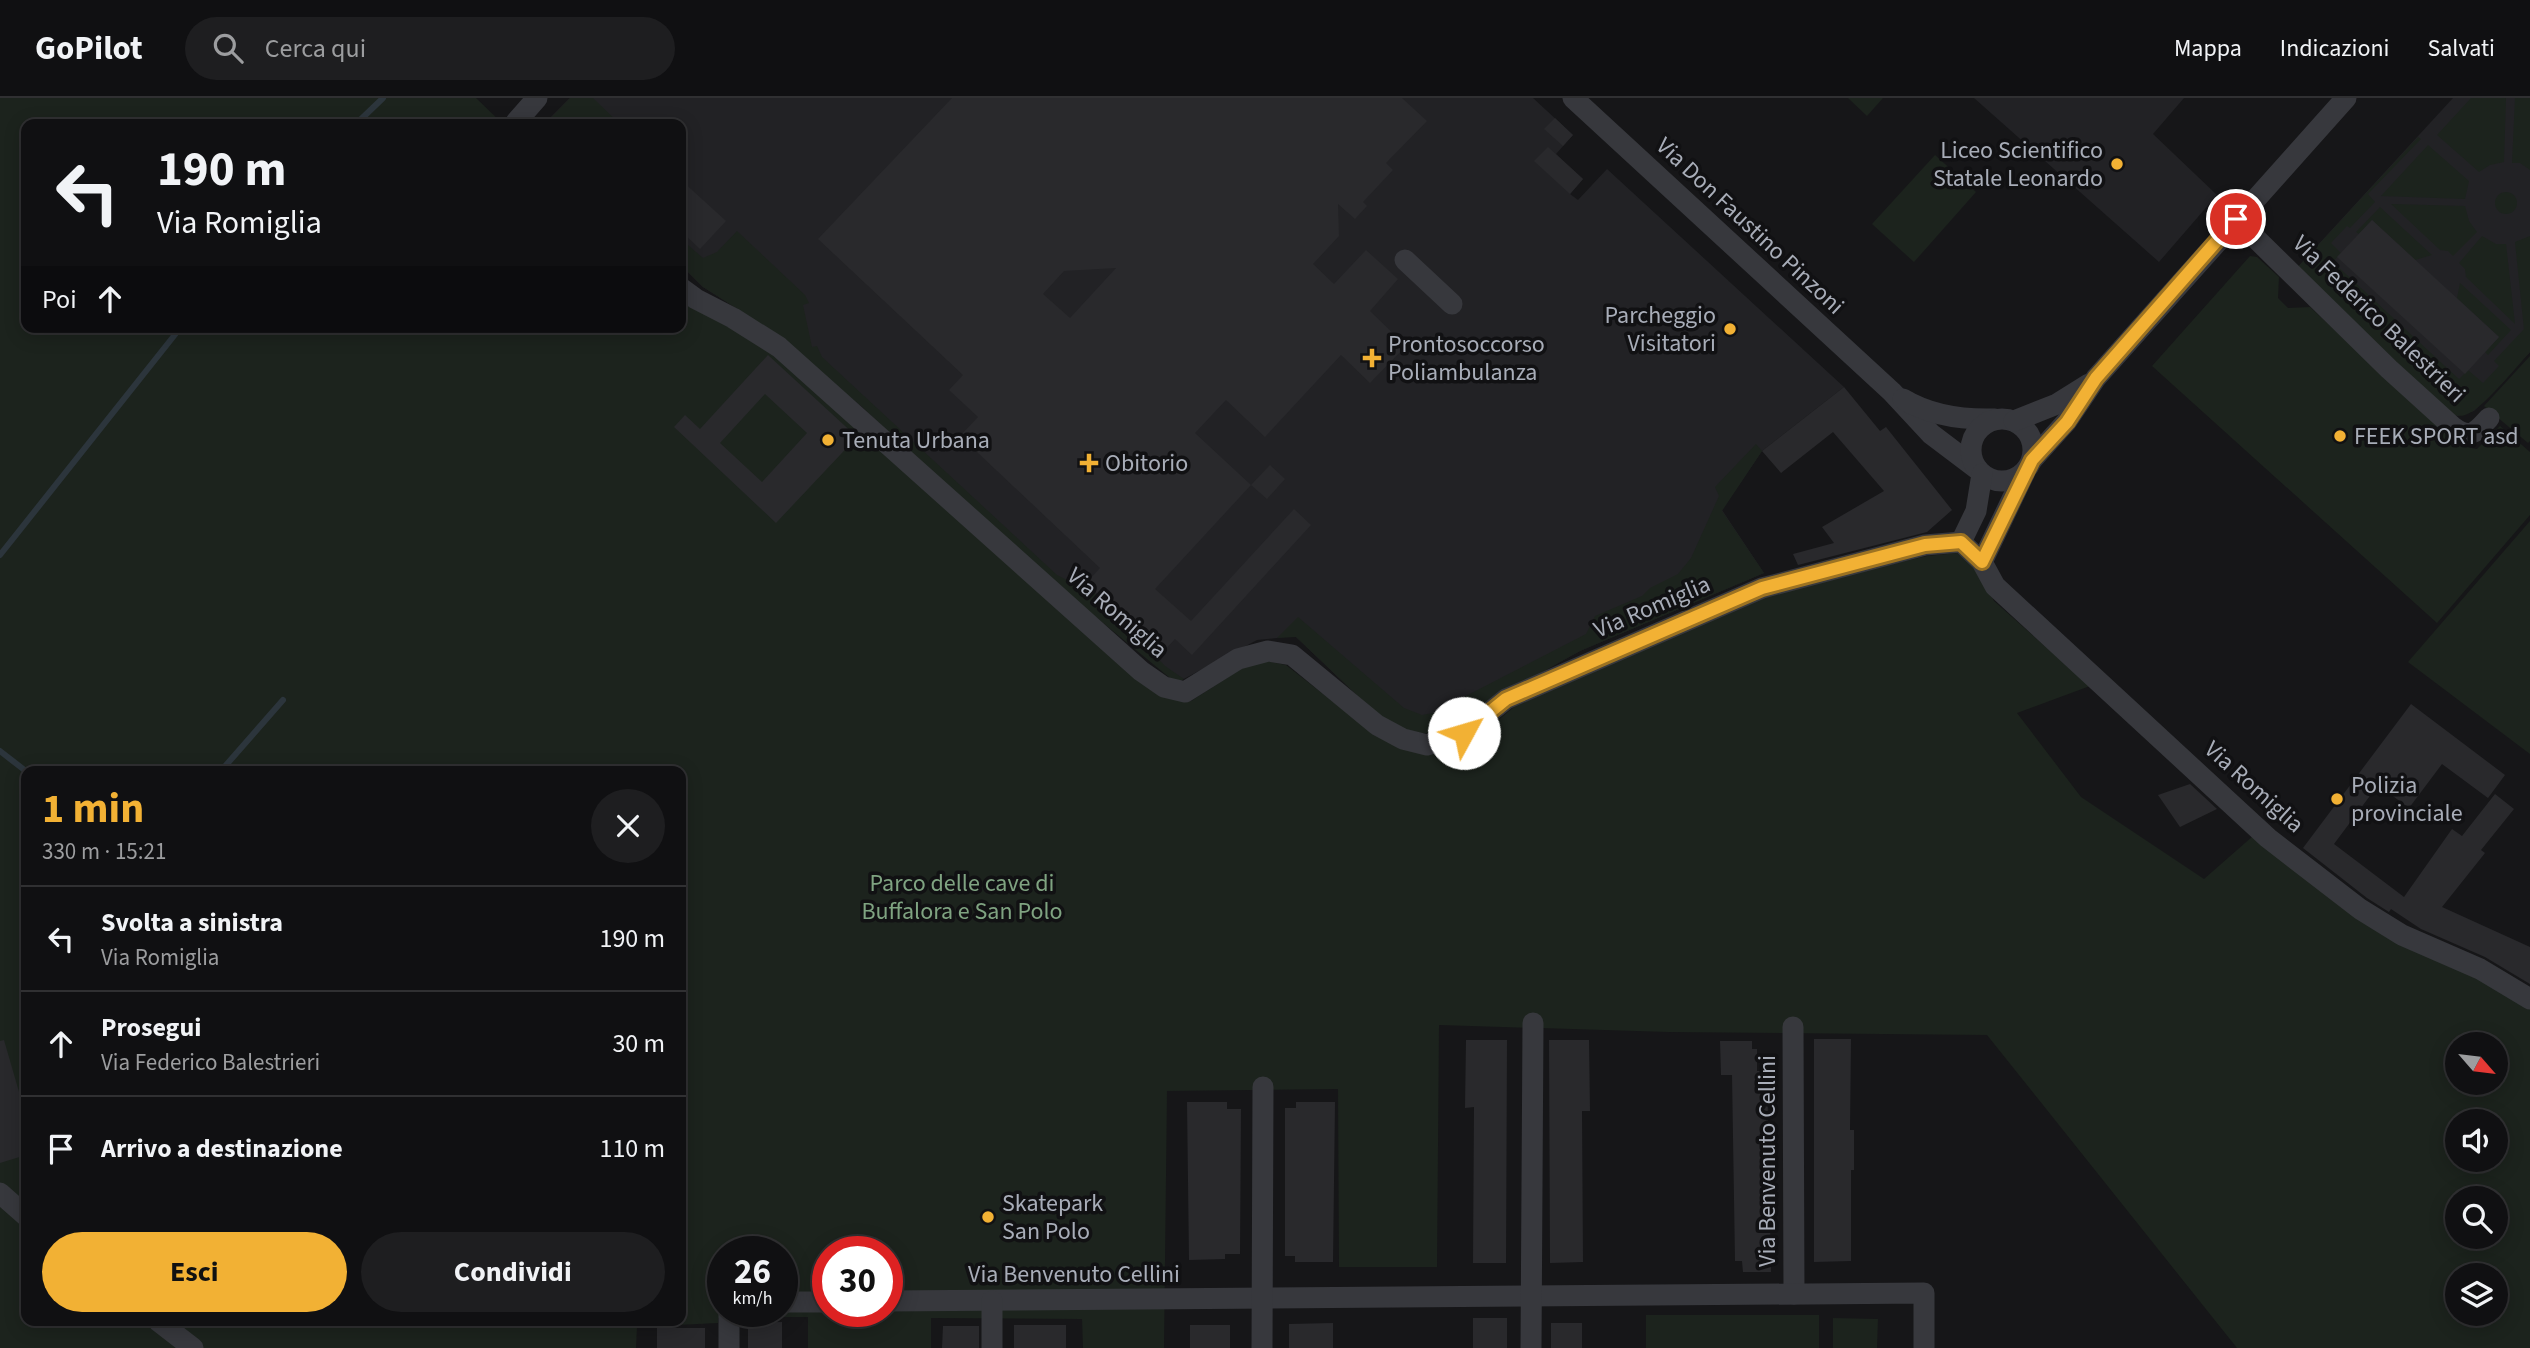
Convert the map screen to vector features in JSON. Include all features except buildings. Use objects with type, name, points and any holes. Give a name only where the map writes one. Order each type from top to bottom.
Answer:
[{"type":"street","points":[[520,119],[537,98]]},
{"type":"street","name":"Via Don Faustino Pinzoni","points":[[1573,98],[1892,392],[1931,434],[1979,471]]},
{"type":"street","points":[[1979,471],[1999,481],[2008,481],[2028,466],[2067,422],[2096,378],[2346,98]]},
{"type":"street","name":"Via Federico Balestrieri","points":[[2236,219],[2389,369],[2453,427],[2462,433],[2476,432],[2489,418]]},
{"type":"street","points":[[1405,260],[1452,304]]},
{"type":"street","name":"Via Romiglia","points":[[686,292],[779,347],[1091,627],[1141,671],[1164,687],[1185,692],[1238,659],[1268,651],[1292,655],[1377,725],[1403,739],[1427,745],[1464,733],[1506,699],[1762,588],[1925,545],[1961,542],[1982,562],[1995,586],[2268,838],[2360,908],[2402,935],[2480,969],[2530,999]]},
{"type":"street","points":[[1961,542],[1976,511],[1979,471],[1970,449],[1973,439],[1985,423],[2057,404],[2096,378]]},
{"type":"street","name":"Via Don Faustino Pinzoni","points":[[1892,392],[1931,412],[1962,419],[2004,420]]},
{"type":"street","points":[[1982,562],[2034,451],[2029,433],[2004,420]]},
{"type":"street","points":[[1531,1348],[1533,1023]]},
{"type":"street","name":"Via Benvenuto Cellini","points":[[1793,1027],[1794,1294]]},
{"type":"street","points":[[1262,1348],[1263,1087]]},
{"type":"street","points":[[0,1193],[21,1212]]},
{"type":"street","name":"Via Benvenuto Cellini","points":[[903,1301],[1924,1293],[1924,1348]]},
{"type":"street","points":[[992,1301],[992,1348]]},
{"type":"street","points":[[164,1326],[193,1348]]},
{"type":"street","points":[[729,1327],[729,1348]]},
{"type":"shaded area","points":[[570,98],[1533,98],[1573,135],[1556,154],[1583,179],[1570,194],[1578,200],[1607,169],[1844,387],[1762,451],[1722,510],[1764,573],[1580,651],[1432,733],[1380,717],[1295,636],[1257,640],[1178,682],[976,513],[825,375],[744,313],[703,287],[686,270],[686,119],[549,119]]},
{"type":"shaded area","name":"Liceo Scientifico Statale Leonardo","points":[[1974,98],[2184,98],[2153,134],[2217,195],[2159,262]]},
{"type":"shaded area","points":[[2453,98],[2530,98],[2530,352],[2474,411],[2457,416],[2296,269]]},
{"type":"green space","name":"Parco delle cave di Buffalora e San Polo","points":[[0,98],[476,98],[498,119],[21,119],[21,333],[686,333],[686,300],[774,349],[1164,696],[1191,701],[1244,667],[1267,661],[1286,665],[1398,748],[1434,754],[1471,742],[1514,707],[1763,594],[1927,556],[1957,553],[1977,568],[1994,601],[2090,686],[2017,713],[2081,797],[2204,879],[2253,836],[2475,976],[2530,1004],[2530,1348],[2237,1348],[1987,1035],[1668,1032],[1439,1025],[1437,1267],[1339,1267],[1338,1089],[1167,1091],[1164,1348],[1083,1348],[1082,1319],[931,1318],[931,1348],[808,1348],[808,1317],[798,1317],[798,1236],[707,1236],[707,1324],[686,1325],[686,766],[21,766],[21,1326],[657,1326],[637,1327],[636,1348],[0,1348]]},
{"type":"green space","points":[[570,98],[593,98],[615,119],[550,119]]},
{"type":"green space","points":[[1848,98],[1883,98],[1867,116]]},
{"type":"green space","points":[[2471,98],[2506,98],[2504,162],[2490,165],[2479,172],[2437,135]]},
{"type":"green space","points":[[2515,98],[2530,98],[2530,170],[2520,163],[2512,163]]},
{"type":"green space","points":[[2418,137],[2421,139],[2368,194],[2375,202],[2331,243],[2341,253],[2333,262],[2459,379],[2468,370],[2483,383],[2499,366],[2494,361],[2524,329],[2515,242],[2530,236],[2530,352],[2489,397],[2463,416],[2449,413],[2296,269]]},
{"type":"green space","points":[[2428,145],[2469,181],[2465,199],[2381,196]]},
{"type":"green space","points":[[1935,155],[1976,192],[1914,262],[1872,224]]},
{"type":"green space","points":[[2506,192],[2514,195],[2517,203],[2514,211],[2506,214],[2498,211],[2495,203],[2498,195]]},
{"type":"green space","points":[[2391,204],[2465,206],[2469,221],[2477,232],[2453,256],[2448,251],[2440,250]]},
{"type":"green space","points":[[2380,207],[2432,255],[2415,260],[2372,220],[2359,234],[2356,232]]},
{"type":"green space","points":[[737,231],[805,295],[809,303],[803,305],[812,347],[817,346],[822,357],[1057,575],[1067,580],[1081,579],[1165,666],[1184,679],[1178,682],[1170,678],[1069,595],[860,405],[744,313],[703,287],[686,270],[686,243],[703,258],[717,252]]},
{"type":"green space","points":[[2482,236],[2496,244],[2506,244],[2515,324],[2466,277],[2465,269],[2459,263]]},
{"type":"green space","name":"FEEK SPORT asd","points":[[2250,256],[2257,257],[2279,277],[2278,298],[2288,308],[2310,307],[2461,446],[2477,449],[2500,426],[2530,452],[2530,515],[2437,623],[2152,366]]},
{"type":"green space","points":[[2460,283],[2511,330],[2488,355],[2485,352],[2499,337],[2457,298]]},
{"type":"green space","points":[[2530,356],[2530,441],[2528,443],[2484,406]]},
{"type":"green space","points":[[1756,444],[1762,451],[1722,511],[1764,573],[1580,651],[1432,733],[1413,733],[1380,717],[1296,637],[1277,638],[1298,617],[1404,708],[1422,715],[1433,713],[1586,634],[1595,616],[1642,596],[1650,588],[1678,574],[1691,558],[1719,496],[1715,487]]},
{"type":"green space","points":[[2530,521],[2530,754],[2408,662]]},
{"type":"green space","points":[[1646,1315],[1819,1315],[1819,1348],[1646,1348]]},
{"type":"green space","points":[[1833,1318],[1878,1319],[1877,1348],[1833,1348]]},
{"type":"waterway","points":[[361,119],[383,98]]},
{"type":"waterway","points":[[0,555],[176,333]]},
{"type":"waterway","points":[[225,766],[283,700]]},
{"type":"waterway","points":[[0,751],[21,767]]},
{"type":"place","name":"Liceo Scientifico Statale Leonardo","points":[[2117,164]]},
{"type":"place","name":"Parcheggio Visitatori","points":[[1730,329]]},
{"type":"place","name":"Prontosoccorso Poliambulanza","points":[[1372,358]]},
{"type":"place","name":"FEEK SPORT asd","points":[[2340,436]]},
{"type":"place","name":"Tenuta Urbana","points":[[828,440]]},
{"type":"place","name":"Obitorio","points":[[1089,463]]},
{"type":"place","name":"Polizia provinciale","points":[[2337,799]]},
{"type":"place","name":"Skatepark San Polo","points":[[988,1217]]},
{"type":"route","points":[[1464,733],[1506,699],[1762,588],[1925,545],[1961,542],[1982,562],[2032,460],[2067,422],[2096,378],[2236,219]]}]
